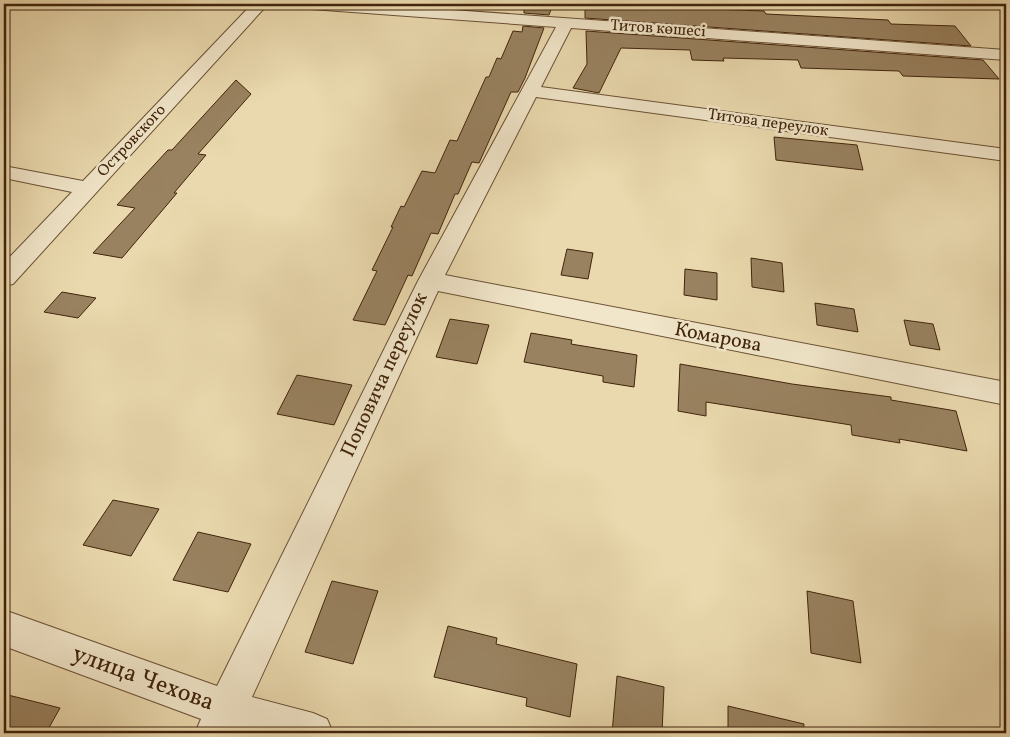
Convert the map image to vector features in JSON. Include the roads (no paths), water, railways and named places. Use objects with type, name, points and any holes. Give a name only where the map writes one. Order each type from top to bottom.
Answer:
[{"type":"street","name":"Островского","points":[[4,278],[260,4]]},
{"type":"street","name":"Титов көшесі","points":[[311,4],[1006,55]]},
{"type":"street","name":"Поповича переулок","points":[[221,721],[430,281],[566,22]]},
{"type":"street","name":"Титова переулок","points":[[530,91],[1006,155]]},
{"type":"street","points":[[4,172],[88,188]]},
{"type":"street","name":"Комарова","points":[[430,281],[1006,394]]},
{"type":"street","name":"улица Чехова","points":[[4,628],[221,721],[313,733]]}]
